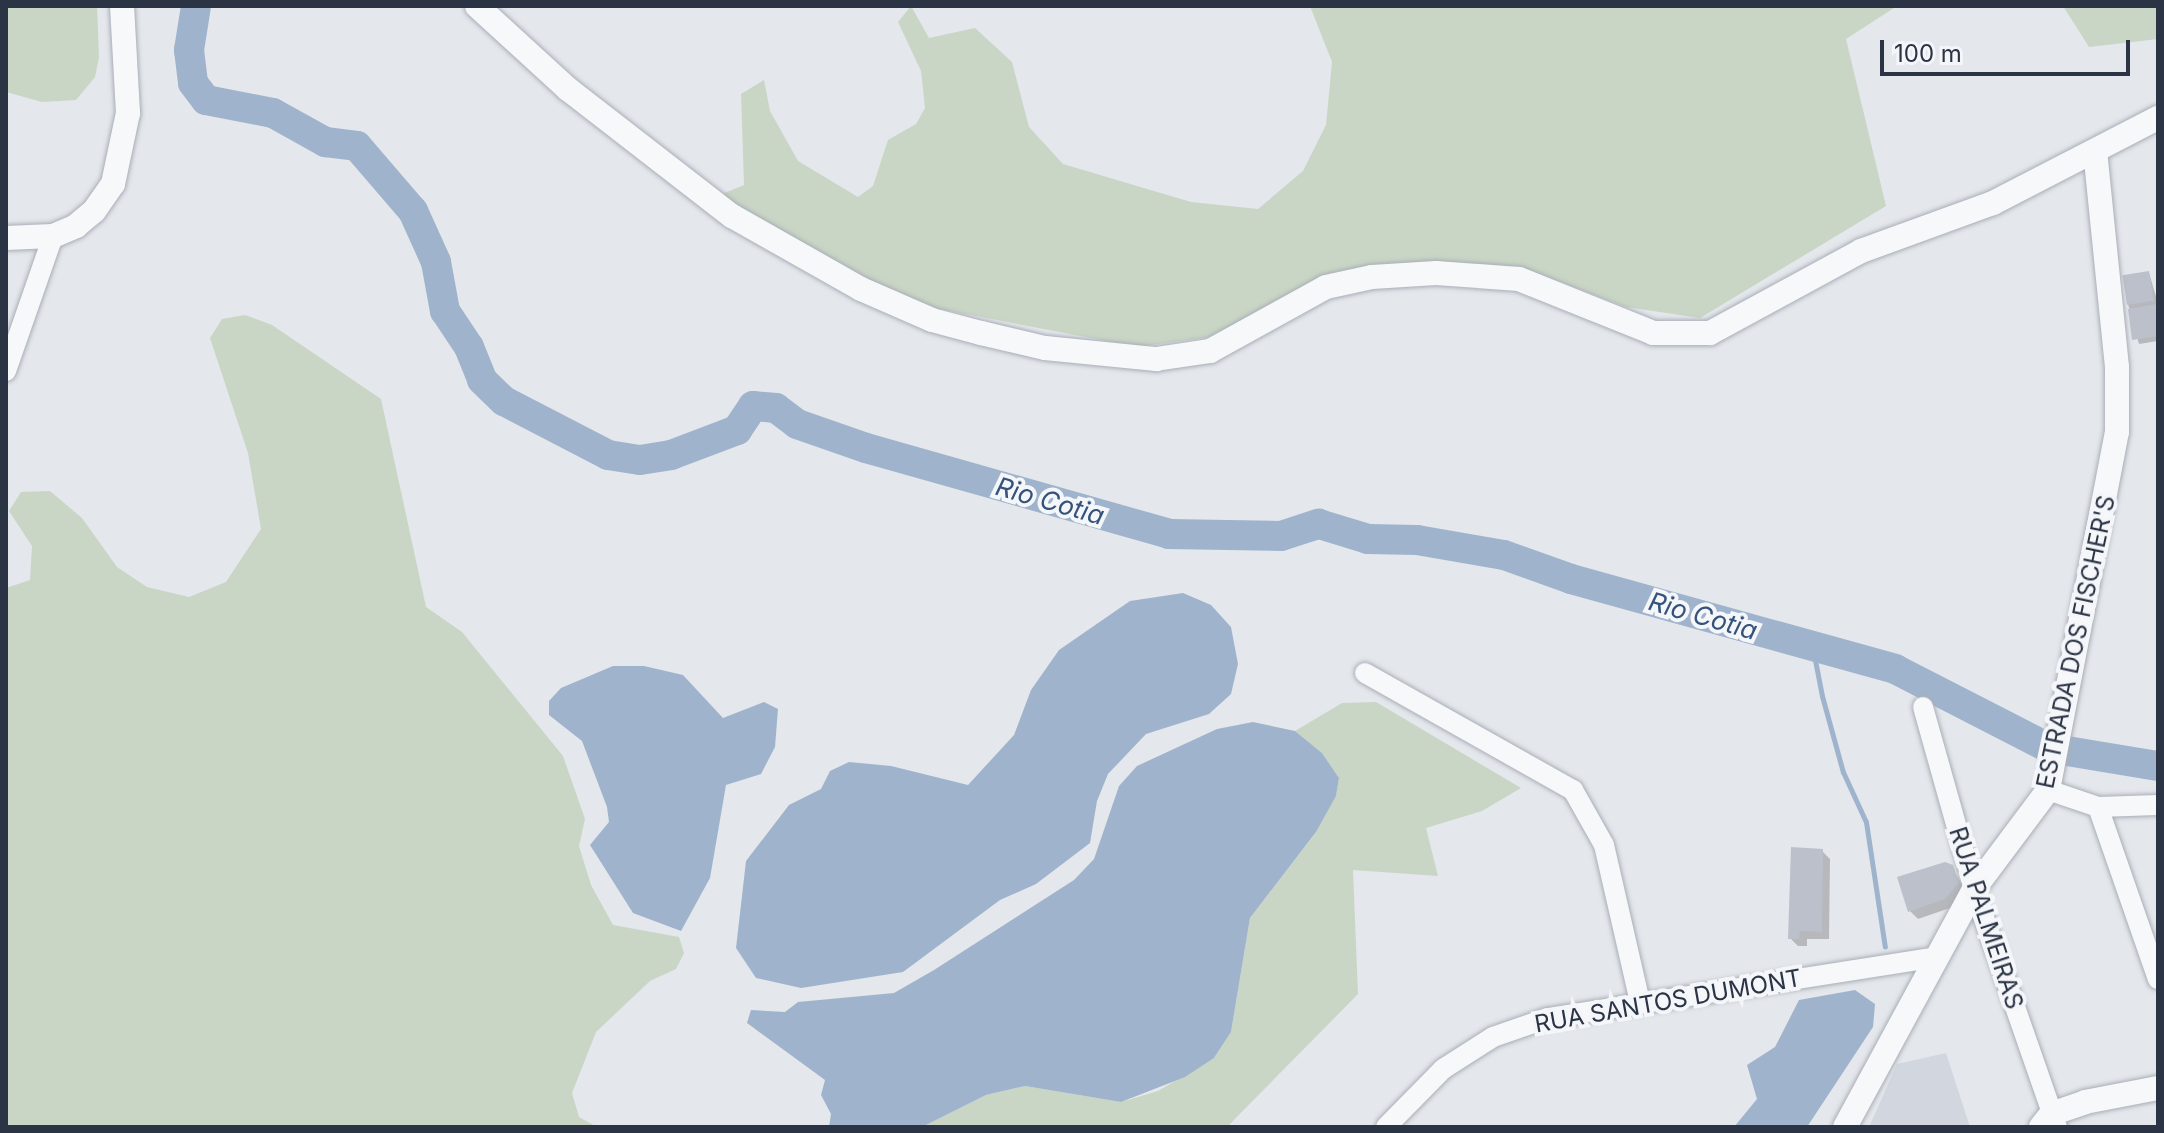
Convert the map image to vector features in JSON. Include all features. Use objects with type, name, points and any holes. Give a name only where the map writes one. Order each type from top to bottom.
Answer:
[{"type":"street","points":[[6,238],[53,236],[94,211],[122,156],[128,113],[122,6]]},
{"type":"street","points":[[477,6],[656,160],[732,216],[835,275],[932,320],[1045,348],[1156,359],[1210,351],[1326,287],[1372,277],[1436,273],[1519,279],[1653,333],[1710,333],[1861,251],[1993,203],[2158,118]]},
{"type":"street","name":"ESTRADA DOS FISCHER'S","points":[[1845,1127],[1974,889],[2048,790],[2062,732],[2117,432],[2117,367],[2095,151]]},
{"type":"street","points":[[6,371],[53,236]]},
{"type":"street","points":[[1365,673],[1573,790],[1604,845],[1640,1002]]},
{"type":"street","name":"RUA PALMEIRAS","points":[[1923,707],[1974,889],[2050,1123]]},
{"type":"street","points":[[2048,790],[2098,807],[2158,805]]},
{"type":"street","points":[[2098,807],[2158,979]]},
{"type":"street","name":"RUA SANTOS DUMONT","points":[[1386,1127],[1443,1069],[1493,1037],[1548,1018],[1936,957]]},
{"type":"street","points":[[2050,1123],[2158,1088]]},
{"type":"shaded area","points":[[1946,1053],[1970,1127],[1869,1127],[1897,1064]]},
{"type":"green space","points":[[6,6],[97,6],[99,57],[95,77],[76,100],[42,102],[6,92]]},
{"type":"green space","points":[[911,6],[929,38],[975,28],[1012,62],[1029,127],[1063,164],[1191,202],[1258,209],[1303,171],[1326,125],[1332,62],[1310,6],[1897,6],[1846,39],[1886,206],[1700,318],[1626,307],[1519,266],[1364,267],[1209,337],[1138,347],[887,299],[710,199],[744,185],[741,94],[764,80],[770,111],[798,161],[858,197],[873,186],[888,140],[916,124],[925,108],[921,71],[898,22]]},
{"type":"green space","points":[[2063,6],[2158,6],[2158,39],[2089,47]]},
{"type":"green space","points":[[245,315],[272,325],[381,399],[426,607],[462,632],[563,756],[585,819],[579,846],[591,885],[613,925],[679,937],[684,953],[676,969],[650,981],[596,1032],[572,1093],[579,1117],[597,1127],[6,1127],[6,588],[30,580],[32,546],[9,511],[21,492],[50,491],[82,518],[117,567],[147,587],[189,597],[226,582],[261,529],[248,453],[210,338],[222,319]]},
{"type":"green space","points":[[1376,702],[1521,788],[1482,811],[1426,828],[1438,876],[1353,870],[1358,994],[1227,1127],[922,1127],[986,1095],[1025,1086],[1121,1102],[1158,1091],[1214,1058],[1231,1032],[1250,918],[1314,835],[1336,796],[1339,778],[1322,753],[1295,731],[1342,703]]},
{"type":"water","points":[[1183,593],[1211,605],[1231,627],[1238,664],[1231,694],[1209,714],[1146,734],[1108,774],[1097,801],[1090,843],[1036,884],[1000,900],[903,972],[801,988],[756,978],[736,948],[746,861],[789,805],[821,789],[830,771],[849,762],[891,766],[968,785],[1014,735],[1031,690],[1059,650],[1130,601]]},
{"type":"water","points":[[613,666],[644,666],[683,675],[723,718],[764,702],[778,709],[775,747],[761,774],[726,785],[710,878],[681,931],[633,913],[590,845],[609,822],[607,807],[582,741],[549,715],[549,701],[561,688]]},
{"type":"water","points":[[1253,722],[1295,731],[1322,753],[1339,778],[1336,796],[1316,832],[1250,918],[1231,1032],[1214,1058],[1185,1077],[1121,1102],[1025,1086],[986,1095],[922,1127],[829,1127],[831,1114],[821,1095],[825,1080],[747,1023],[751,1010],[785,1012],[798,1002],[894,993],[934,970],[1074,880],[1094,859],[1119,786],[1137,766],[1217,729]]},
{"type":"water","points":[[1855,990],[1875,1004],[1873,1027],[1807,1127],[1734,1127],[1757,1099],[1747,1065],[1775,1047],[1799,1000]]},
{"type":"building","points":[[2149,271],[2154,301],[2127,305],[2122,275]]},
{"type":"building","points":[[2157,304],[2158,336],[2132,340],[2128,309]]},
{"type":"building","points":[[1791,847],[1823,849],[1822,932],[1800,931],[1799,939],[1788,939]]},
{"type":"building","points":[[1945,862],[1953,865],[1959,883],[1945,899],[1908,912],[1897,877]]},
{"type":"waterway","name":"Rio Cotia","points":[[196,6],[189,50],[193,83],[206,100],[273,113],[325,142],[357,146],[413,211],[436,262],[445,311],[469,347],[482,380],[504,401],[608,455],[640,460],[671,455],[737,430],[753,406],[776,408],[797,424],[866,448],[1169,534],[1281,536],[1319,524],[1368,539],[1417,540],[1504,555],[1571,579],[1895,669],[2049,748],[2158,766]]},
{"type":"waterway","points":[[1822,650],[1815,660],[1822,696],[1843,772],[1866,822],[1885,947]]}]
